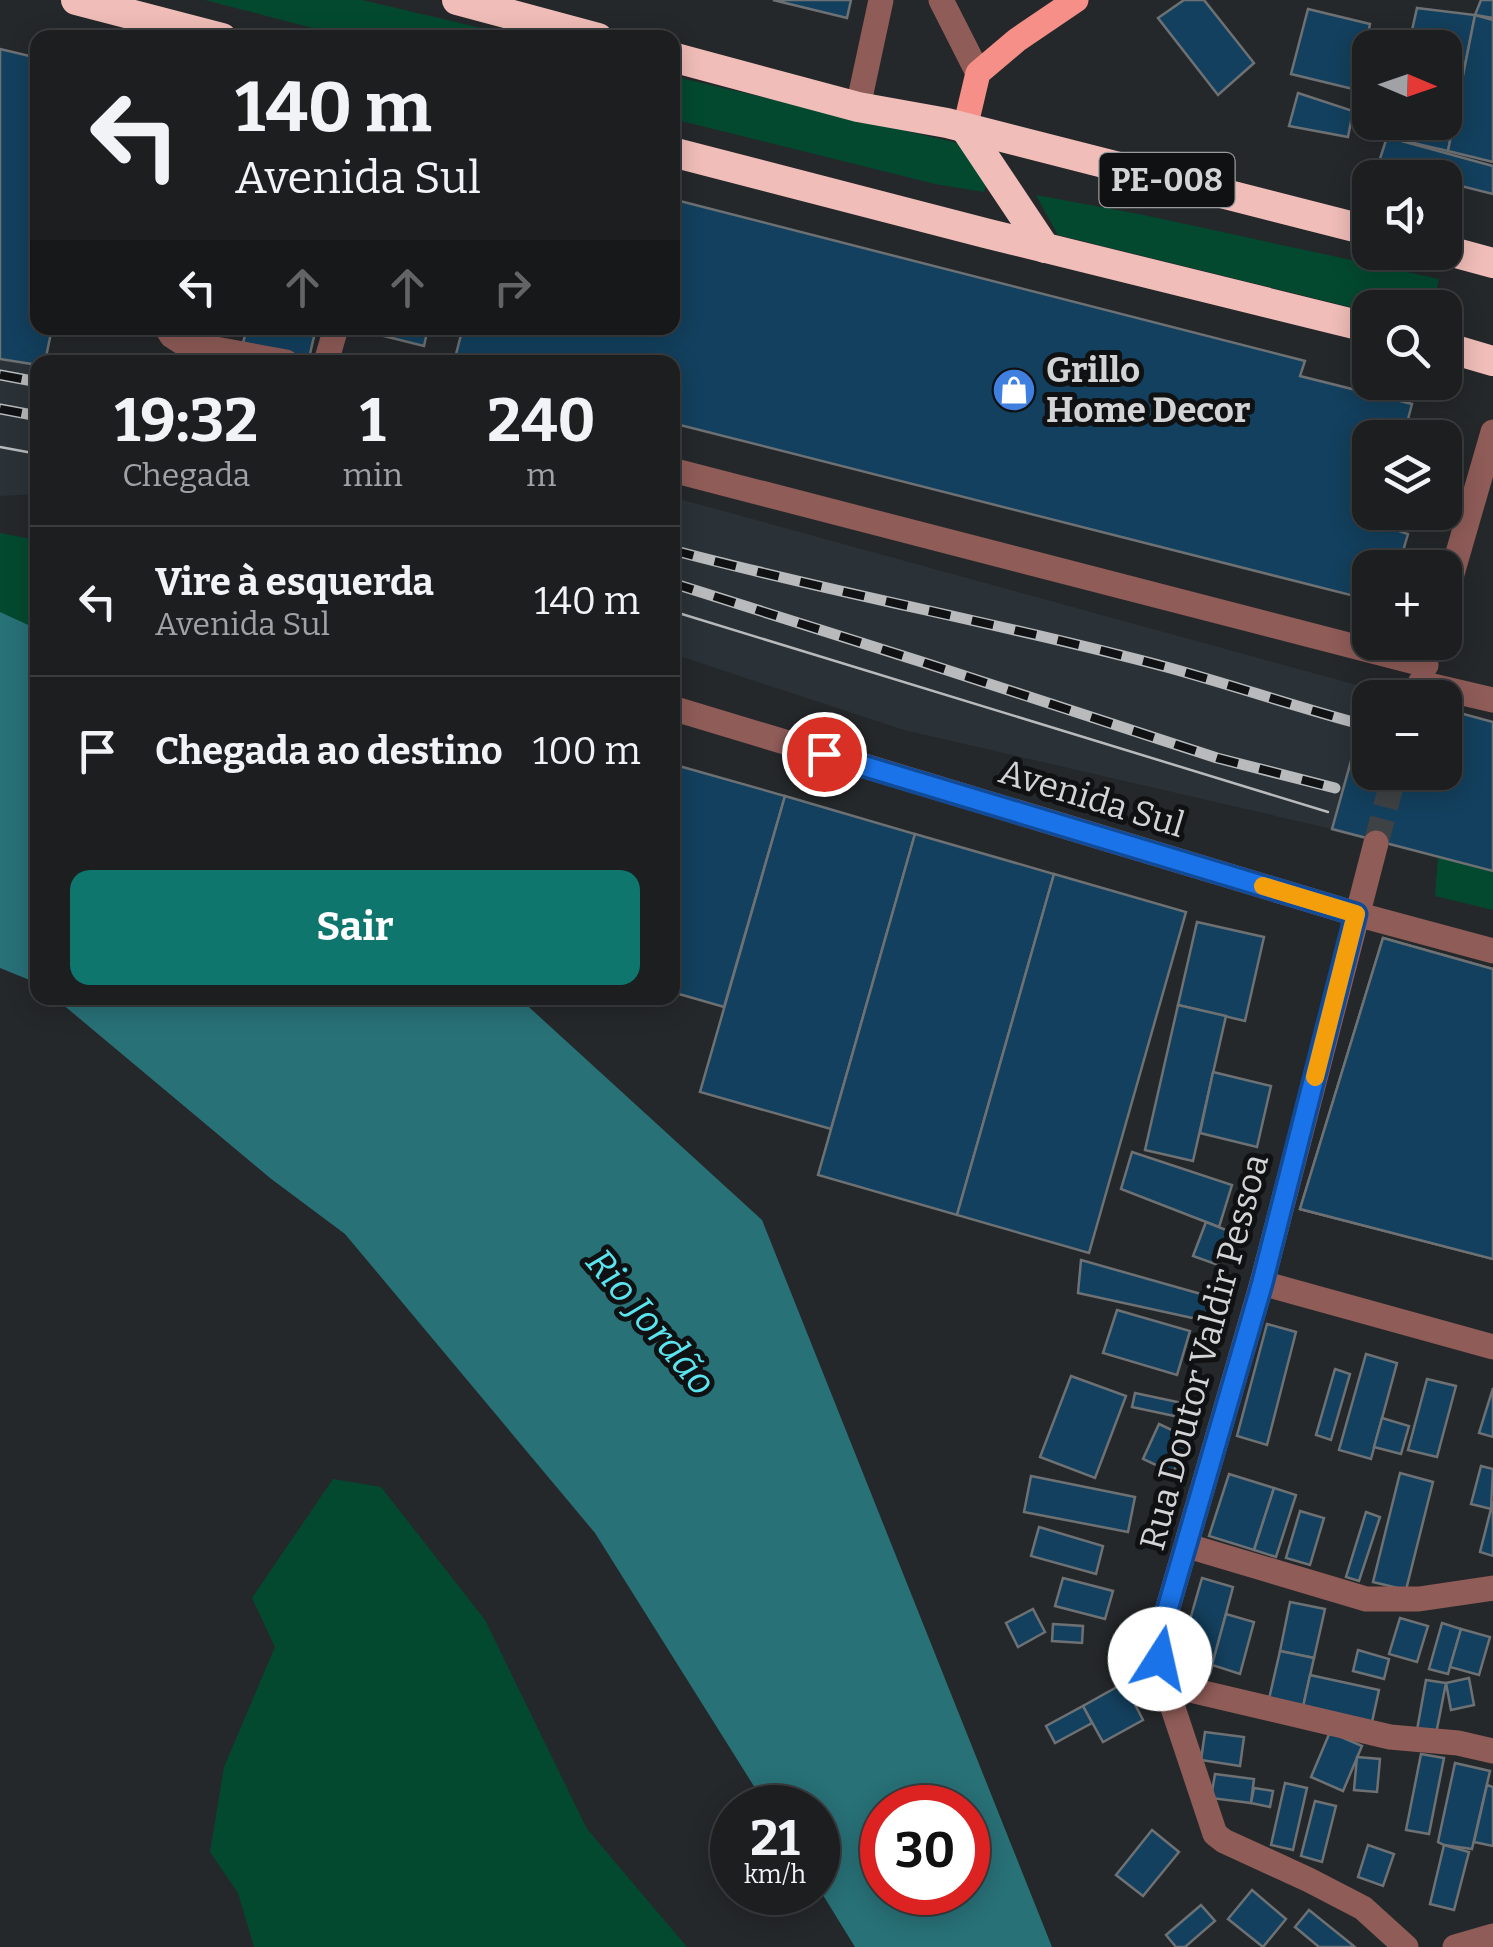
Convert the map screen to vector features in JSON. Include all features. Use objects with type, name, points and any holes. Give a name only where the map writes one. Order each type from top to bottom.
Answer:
[{"type":"highway","points":[[76,0],[193,30]]},
{"type":"highway","points":[[456,0],[568,30]]},
{"type":"highway","name":"PE-008","points":[[680,59],[858,107],[965,128],[1352,226]]},
{"type":"highway","points":[[965,128],[1044,248]]},
{"type":"highway","points":[[680,154],[1352,324]]},
{"type":"highway","points":[[1462,255],[1493,265]]},
{"type":"highway","points":[[1462,352],[1493,361]]},
{"type":"main road","points":[[965,128],[978,74],[1017,40],[1076,0]]},
{"type":"street","points":[[858,107],[881,0]]},
{"type":"street","points":[[941,0],[978,74]]},
{"type":"street","points":[[171,335],[183,343],[248,355]]},
{"type":"street","points":[[1459,550],[1493,432]]},
{"type":"street","points":[[680,472],[1424,672],[1493,700]]},
{"type":"street","name":"Avenida Sul","points":[[680,710],[1356,914],[1493,951]]},
{"type":"street","name":"Rua Doutor Valdir Pessoa","points":[[1376,843],[1262,1284],[1160,1635],[1160,1659],[1164,1684],[1215,1834],[1224,1842],[1362,1908],[1406,1947]]},
{"type":"street","points":[[1262,1284],[1493,1348]]},
{"type":"street","points":[[1188,1546],[1366,1599],[1409,1600],[1493,1588]]},
{"type":"street","points":[[1164,1684],[1390,1738],[1493,1751]]},
{"type":"street","points":[[1454,1947],[1493,1936]]},
{"type":"street","points":[[1489,1947],[1493,1936]]},
{"type":"shaded area","points":[[0,359],[30,364],[30,494],[0,496]]},
{"type":"shaded area","points":[[680,499],[1352,684],[1352,757],[1332,829],[904,730],[680,656]]},
{"type":"green space","points":[[205,0],[362,0],[490,30],[320,30]]},
{"type":"green space","points":[[680,78],[970,146],[993,161],[984,192],[935,184],[680,121]]},
{"type":"green space","points":[[1036,195],[1352,260],[1352,270],[1397,270],[1439,279],[1436,290],[1352,290],[1352,308],[1058,235]]},
{"type":"green space","points":[[0,533],[30,539],[30,698],[0,686]]},
{"type":"green space","points":[[1438,857],[1493,871],[1493,910],[1435,896]]},
{"type":"green space","points":[[333,1479],[381,1487],[485,1620],[587,1829],[687,1947],[254,1947],[238,1893],[210,1852],[224,1767],[275,1647],[252,1598]]},
{"type":"water","points":[[0,612],[30,626],[30,980],[0,968]]},
{"type":"water","name":"Rio Jordão","points":[[63,1005],[527,1005],[762,1220],[987,1785],[860,1785],[860,1915],[990,1915],[990,1792],[1052,1947],[855,1947],[835,1915],[840,1915],[840,1785],[753,1785],[595,1533],[345,1234],[270,1178]]},
{"type":"building","points":[[773,0],[851,0],[847,18]]},
{"type":"building","points":[[1184,0],[1204,0],[1254,63],[1218,95],[1158,18]]},
{"type":"building","points":[[1481,0],[1493,0],[1493,18],[1475,15]]},
{"type":"building","points":[[1417,8],[1475,15],[1462,80],[1462,30],[1412,30]]},
{"type":"building","points":[[1308,9],[1370,24],[1369,30],[1352,30],[1352,89],[1291,74]]},
{"type":"building","points":[[1475,15],[1493,20],[1493,162],[1448,151],[1450,140],[1462,140],[1462,80]]},
{"type":"building","points":[[0,49],[30,56],[30,335],[51,335],[46,355],[30,355],[30,364],[0,359]]},
{"type":"building","points":[[1298,93],[1352,111],[1348,137],[1289,126]]},
{"type":"building","points":[[1386,140],[1398,140],[1493,166],[1493,194],[1462,186],[1462,160],[1380,160]]},
{"type":"building","points":[[1400,140],[1450,140],[1448,151]]},
{"type":"building","name":"Grillo Home Decor","points":[[680,201],[1305,361],[1300,376],[1352,389],[1352,400],[1412,404],[1408,420],[1352,420],[1352,530],[1396,530],[1408,534],[1403,550],[1352,550],[1352,595],[680,425],[680,355],[456,355],[461,335],[680,335]]},
{"type":"building","points":[[245,335],[314,335],[310,355],[243,343]]},
{"type":"building","points":[[380,335],[426,335],[424,346]]},
{"type":"building","points":[[1462,714],[1493,722],[1493,871],[1332,829],[1352,757],[1352,790],[1462,790]]},
{"type":"building","points":[[680,766],[785,796],[724,1007],[680,994]]},
{"type":"building","points":[[785,796],[915,834],[831,1129],[700,1092]]},
{"type":"building","points":[[915,834],[1054,874],[957,1215],[818,1175]]},
{"type":"building","points":[[1054,874],[1186,912],[1089,1253],[957,1215]]},
{"type":"building","points":[[1197,922],[1264,937],[1245,1021],[1178,1005]]},
{"type":"building","points":[[1383,938],[1493,969],[1493,1259],[1300,1209]]},
{"type":"building","points":[[1383,938],[1493,969],[1493,1259],[1300,1209]]},
{"type":"building","points":[[1178,1005],[1226,1016],[1193,1161],[1145,1150]]},
{"type":"building","points":[[1213,1072],[1271,1086],[1257,1147],[1200,1133]]},
{"type":"building","points":[[1132,1152],[1232,1185],[1219,1227],[1121,1189]]},
{"type":"building","points":[[1206,1222],[1231,1232],[1218,1265],[1193,1256]]},
{"type":"building","points":[[1081,1260],[1208,1296],[1206,1321],[1078,1293]]},
{"type":"building","points":[[1117,1310],[1190,1331],[1177,1375],[1103,1353]]},
{"type":"building","points":[[1267,1324],[1296,1332],[1267,1445],[1237,1436]]},
{"type":"building","points":[[1366,1354],[1397,1363],[1371,1459],[1339,1450]]},
{"type":"building","points":[[1335,1369],[1350,1374],[1331,1440],[1316,1435]]},
{"type":"building","points":[[1071,1376],[1126,1396],[1095,1478],[1040,1457]]},
{"type":"building","points":[[1427,1379],[1456,1386],[1437,1457],[1408,1450]]},
{"type":"building","points":[[1493,1388],[1493,1437],[1479,1433]]},
{"type":"building","points":[[1135,1393],[1182,1403],[1179,1417],[1132,1407]]},
{"type":"building","points":[[1382,1418],[1409,1426],[1401,1454],[1374,1447]]},
{"type":"building","points":[[1159,1424],[1189,1438],[1173,1473],[1143,1459]]},
{"type":"building","points":[[1481,1466],[1493,1469],[1491,1509],[1471,1504]]},
{"type":"building","points":[[1400,1473],[1433,1482],[1406,1590],[1373,1582]]},
{"type":"building","points":[[1229,1474],[1274,1488],[1254,1550],[1209,1536]]},
{"type":"building","points":[[1031,1476],[1135,1497],[1128,1532],[1024,1512]]},
{"type":"building","points":[[1274,1488],[1296,1495],[1276,1557],[1254,1550]]},
{"type":"building","points":[[1493,1501],[1493,1556],[1480,1552]]},
{"type":"building","points":[[1300,1511],[1324,1518],[1310,1565],[1286,1558]]},
{"type":"building","points":[[1366,1512],[1380,1517],[1359,1581],[1346,1577]]},
{"type":"building","points":[[1039,1527],[1103,1546],[1096,1574],[1031,1556]]},
{"type":"building","points":[[1063,1578],[1113,1591],[1105,1619],[1055,1606]]},
{"type":"building","points":[[1202,1578],[1233,1587],[1210,1674],[1177,1665]]},
{"type":"building","points":[[1290,1602],[1325,1609],[1314,1658],[1280,1651]]},
{"type":"building","points":[[1033,1609],[1045,1632],[1018,1647],[1006,1623]]},
{"type":"building","points":[[1226,1614],[1254,1622],[1240,1674],[1212,1665]]},
{"type":"building","points":[[1400,1618],[1428,1626],[1417,1662],[1389,1654]]},
{"type":"building","points":[[1442,1623],[1461,1629],[1448,1674],[1429,1669]]},
{"type":"building","points":[[1053,1624],[1083,1626],[1082,1643],[1052,1641]]},
{"type":"building","points":[[1461,1629],[1490,1637],[1479,1675],[1450,1667]]},
{"type":"building","points":[[1358,1650],[1389,1659],[1384,1679],[1353,1671]]},
{"type":"building","points":[[1280,1651],[1314,1658],[1303,1707],[1269,1699]]},
{"type":"building","points":[[1310,1675],[1379,1690],[1372,1722],[1303,1707]]},
{"type":"building","points":[[1469,1678],[1474,1705],[1451,1710],[1446,1683]]},
{"type":"building","points":[[1426,1680],[1446,1683],[1436,1734],[1417,1730]]},
{"type":"building","points":[[1124,1683],[1143,1720],[1103,1742],[1083,1706]]},
{"type":"building","points":[[1083,1706],[1092,1723],[1055,1743],[1046,1726]]},
{"type":"building","points":[[1205,1732],[1244,1737],[1240,1766],[1201,1760]]},
{"type":"building","points":[[1330,1732],[1362,1746],[1343,1791],[1311,1777]]},
{"type":"building","points":[[1421,1754],[1444,1758],[1429,1834],[1406,1830]]},
{"type":"building","points":[[1357,1757],[1380,1759],[1377,1792],[1354,1790]]},
{"type":"building","points":[[1455,1763],[1490,1771],[1472,1849],[1438,1842]]},
{"type":"building","points":[[1215,1774],[1254,1779],[1251,1803],[1211,1798]]},
{"type":"building","points":[[1285,1783],[1307,1788],[1293,1850],[1271,1845]]},
{"type":"building","points":[[1487,1785],[1493,1787],[1493,1846],[1474,1842]]},
{"type":"building","points":[[1254,1788],[1273,1791],[1270,1807],[1251,1803]]},
{"type":"building","points":[[1315,1801],[1336,1806],[1322,1862],[1301,1856]]},
{"type":"building","points":[[1152,1830],[1179,1852],[1143,1896],[1116,1875]]},
{"type":"building","points":[[1368,1845],[1394,1854],[1383,1886],[1358,1877]]},
{"type":"building","points":[[1444,1845],[1469,1852],[1454,1910],[1430,1904]]},
{"type":"building","points":[[1252,1890],[1286,1919],[1263,1947],[1228,1919]]},
{"type":"building","points":[[1201,1905],[1215,1921],[1185,1947],[1176,1947],[1166,1935]]},
{"type":"building","points":[[1309,1910],[1355,1947],[1319,1947],[1295,1927]]},
{"type":"tunnel","points":[[1376,843],[1390,790]]},
{"type":"tram line","points":[[0,447],[30,453]]},
{"type":"tram line","points":[[680,613],[1328,812]]},
{"type":"railway","points":[[0,375],[30,381]]},
{"type":"railway","points":[[0,409],[30,415]]},
{"type":"railway","points":[[680,552],[1108,652],[1352,722]]},
{"type":"railway","points":[[680,586],[1217,758],[1335,788]]},
{"type":"slow traffic","points":[[1263,886],[1356,914],[1315,1077]]},
{"type":"place","name":"Grillo Home Decor","points":[[1014,390]]},
{"type":"route","points":[[824,754],[1356,914],[1262,1284],[1160,1635],[1160,1659]]}]
